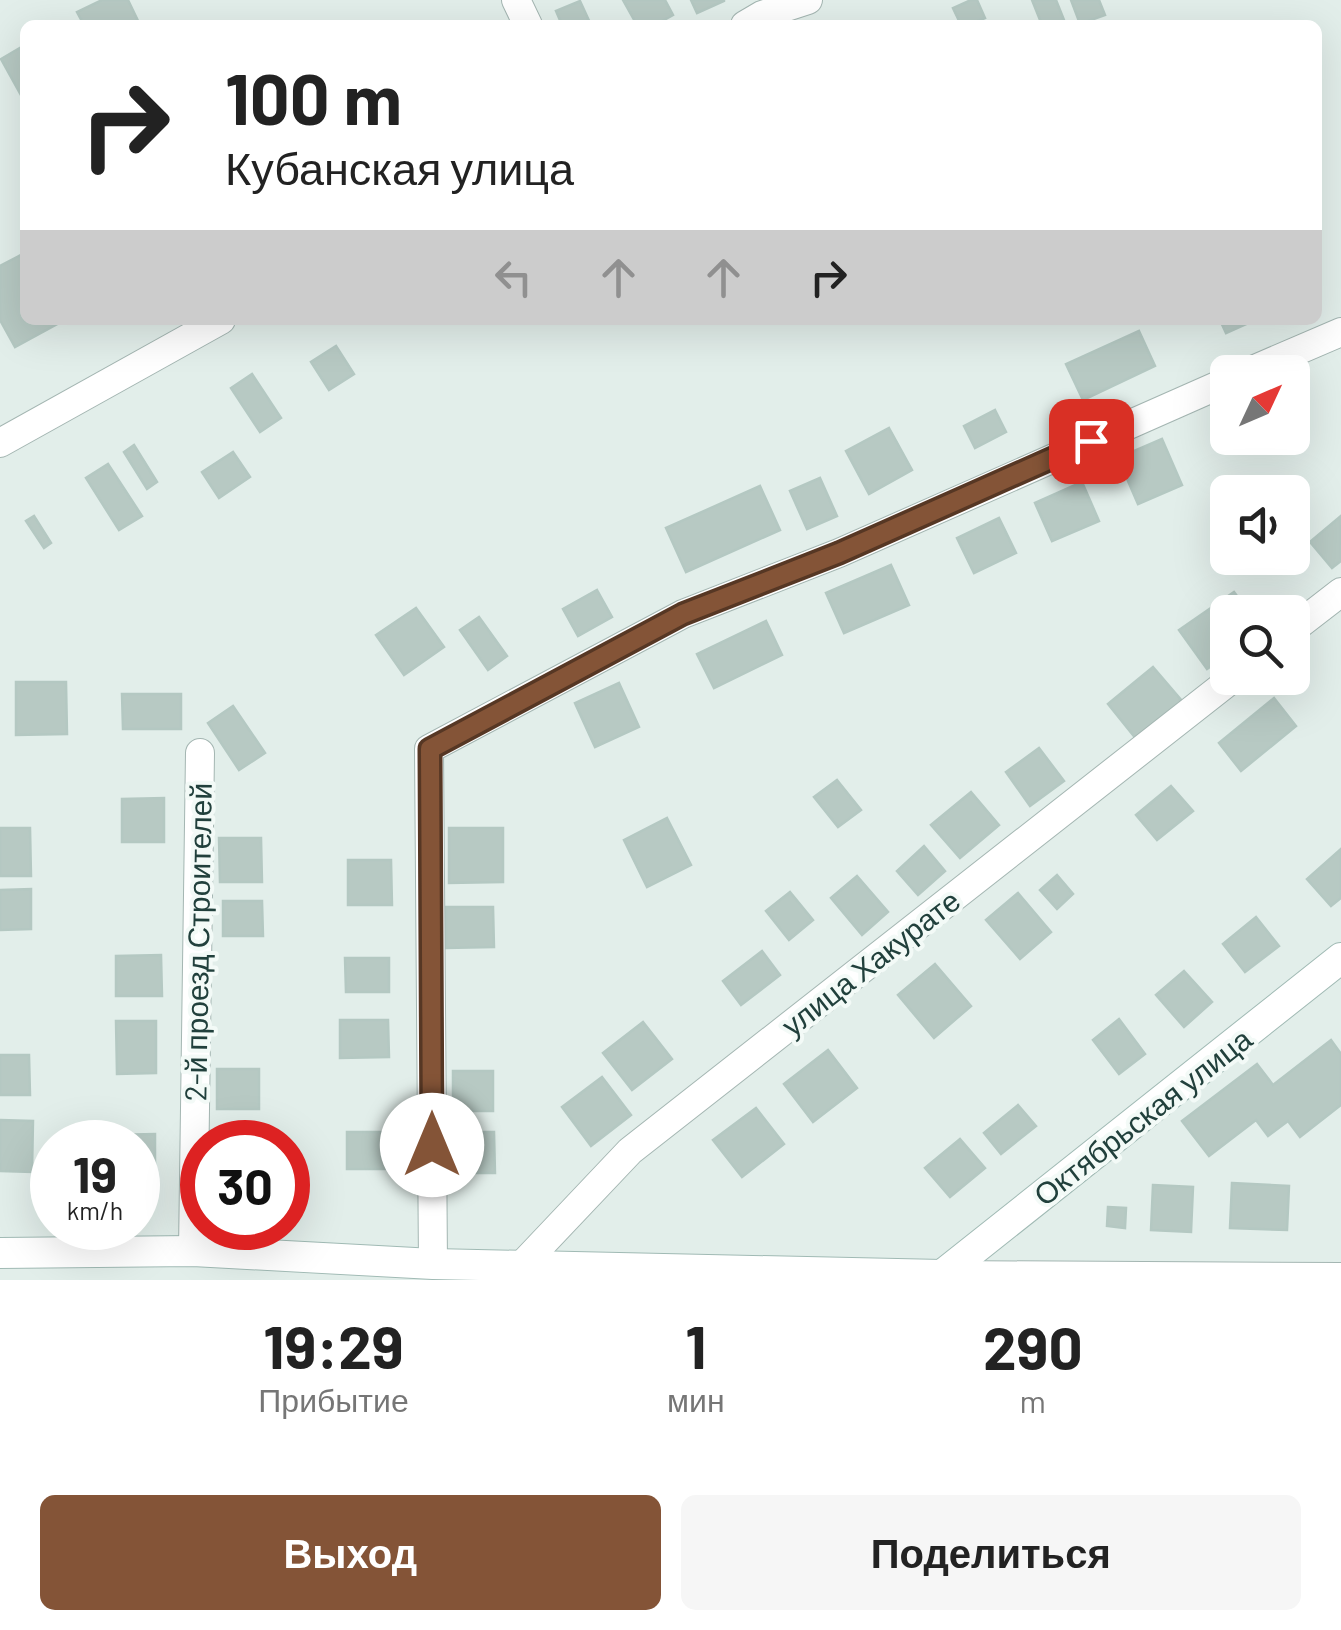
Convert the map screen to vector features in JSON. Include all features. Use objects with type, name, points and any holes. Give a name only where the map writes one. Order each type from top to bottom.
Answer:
[{"type":"street","points":[[753,20],[808,0]]},
{"type":"street","points":[[0,443],[213,325]]},
{"type":"street","points":[[1288,355],[1341,332]]},
{"type":"street","points":[[432,1264],[430,749],[683,614],[839,553],[1210,390]]},
{"type":"street","points":[[1310,616],[1341,592]]},
{"type":"street","name":"улица Хакурате","points":[[523,1264],[630,1151],[1211,695]]},
{"type":"street","name":"2-й проезд Строителей","points":[[193,1251],[200,752]]},
{"type":"street","name":"Октябрьская улица","points":[[942,1275],[1341,958]]},
{"type":"street","points":[[0,1253],[193,1251],[432,1264],[942,1275],[1341,1277]]},
{"type":"building","points":[[102,0],[128,0],[138,20],[81,20],[77,12]]},
{"type":"building","points":[[623,0],[665,0],[673,15],[664,20],[634,20]]},
{"type":"building","points":[[691,0],[724,0],[724,1],[697,13]]},
{"type":"building","points":[[977,0],[985,18],[959,20],[953,8]]},
{"type":"building","points":[[1032,0],[1056,0],[1064,20],[1040,20]]},
{"type":"building","points":[[1071,0],[1099,0],[1105,15],[1078,20]]},
{"type":"building","points":[[580,1],[589,20],[560,20],[556,11]]},
{"type":"building","points":[[20,48],[20,93],[1,59]]},
{"type":"building","points":[[20,256],[20,325],[55,325],[15,347],[0,320],[0,266]]},
{"type":"building","points":[[1222,325],[1244,325],[1226,333]]},
{"type":"building","points":[[1139,331],[1155,366],[1083,400],[1066,364]]},
{"type":"building","points":[[336,346],[354,374],[329,390],[311,362]]},
{"type":"building","points":[[252,374],[281,418],[260,432],[231,388]]},
{"type":"building","points":[[995,410],[1006,432],[975,448],[964,426]]},
{"type":"building","points":[[889,428],[912,470],[869,494],[846,451]]},
{"type":"building","points":[[1162,439],[1182,485],[1138,504],[1118,458]]},
{"type":"building","points":[[134,445],[157,482],[147,489],[124,452]]},
{"type":"building","points":[[233,452],[250,477],[219,498],[202,472]]},
{"type":"building","points":[[108,464],[142,516],[119,530],[86,478]]},
{"type":"building","points":[[820,478],[837,516],[807,529],[790,491]]},
{"type":"building","points":[[1082,482],[1099,521],[1052,541],[1035,503]]},
{"type":"building","points":[[760,486],[780,530],[686,572],[666,528]]},
{"type":"building","points":[[34,516],[51,543],[44,548],[26,521]]},
{"type":"building","points":[[1341,516],[1341,561],[1332,568],[1310,542]]},
{"type":"building","points":[[999,518],[1016,553],[974,573],[957,538]]},
{"type":"building","points":[[891,565],[909,605],[844,633],[826,593]]},
{"type":"building","points":[[597,590],[612,617],[578,636],[563,609]]},
{"type":"building","points":[[416,608],[444,647],[404,675],[376,635]]},
{"type":"building","points":[[1210,609],[1210,667],[1207,669],[1179,630]]},
{"type":"building","points":[[479,617],[507,656],[488,670],[460,630]]},
{"type":"building","points":[[766,621],[782,655],[714,688],[697,654]]},
{"type":"building","points":[[1153,667],[1183,702],[1137,740],[1108,704]]},
{"type":"building","points":[[16,682],[66,682],[67,734],[16,735]]},
{"type":"building","points":[[619,683],[639,727],[595,747],[575,703]]},
{"type":"building","points":[[122,694],[181,694],[181,729],[123,729]]},
{"type":"building","points":[[1274,698],[1296,726],[1241,771],[1219,743]]},
{"type":"building","points":[[233,706],[265,753],[239,770],[208,723]]},
{"type":"building","points":[[1039,748],[1064,781],[1030,806],[1006,772]]},
{"type":"building","points":[[837,780],[861,810],[838,827],[814,797]]},
{"type":"building","points":[[1171,786],[1193,811],[1157,840],[1136,815]]},
{"type":"building","points":[[971,792],[999,825],[960,858],[931,825]]},
{"type":"building","points":[[164,798],[164,842],[122,842],[122,799]]},
{"type":"building","points":[[667,818],[691,865],[647,887],[624,840]]},
{"type":"building","points":[[0,828],[30,828],[31,876],[0,876]]},
{"type":"building","points":[[449,828],[503,828],[503,882],[449,883]]},
{"type":"building","points":[[219,838],[261,838],[262,882],[220,882]]},
{"type":"building","points":[[924,846],[945,871],[918,895],[897,871]]},
{"type":"building","points":[[1341,849],[1341,898],[1331,906],[1307,879]]},
{"type":"building","points":[[348,860],[391,860],[392,905],[348,905]]},
{"type":"building","points":[[1057,875],[1073,894],[1057,909],[1040,890]]},
{"type":"building","points":[[857,876],[888,912],[862,935],[831,898]]},
{"type":"building","points":[[31,889],[31,929],[0,930],[0,890]]},
{"type":"building","points":[[790,892],[813,920],[789,940],[766,911]]},
{"type":"building","points":[[1018,893],[1051,932],[1020,959],[986,920]]},
{"type":"building","points":[[223,901],[262,901],[263,936],[223,936]]},
{"type":"building","points":[[446,907],[493,907],[494,947],[446,948]]},
{"type":"building","points":[[1256,917],[1279,946],[1245,972],[1223,944]]},
{"type":"building","points":[[762,951],[780,975],[741,1005],[723,981]]},
{"type":"building","points":[[161,955],[162,996],[116,996],[116,956]]},
{"type":"building","points":[[345,958],[389,958],[389,992],[346,992]]},
{"type":"building","points":[[935,964],[971,1006],[934,1038],[898,995]]},
{"type":"building","points":[[1184,971],[1212,1002],[1184,1027],[1156,995]]},
{"type":"building","points":[[1119,1019],[1145,1054],[1119,1074],[1093,1040]]},
{"type":"building","points":[[340,1020],[388,1020],[389,1057],[340,1058]]},
{"type":"building","points":[[116,1021],[156,1021],[156,1073],[117,1074]]},
{"type":"building","points":[[643,1022],[672,1059],[632,1090],[603,1053]]},
{"type":"building","points":[[1331,1040],[1341,1054],[1341,1105],[1300,1137],[1288,1121],[1268,1136],[1256,1120],[1209,1156],[1182,1121],[1257,1064],[1273,1085]]},
{"type":"building","points":[[828,1050],[857,1088],[813,1122],[784,1084]]},
{"type":"building","points":[[0,1055],[29,1055],[30,1095],[0,1095]]},
{"type":"building","points":[[217,1069],[259,1069],[259,1109],[217,1109]]},
{"type":"building","points":[[453,1071],[493,1071],[493,1111],[453,1111]]},
{"type":"building","points":[[602,1077],[631,1115],[591,1146],[562,1107]]},
{"type":"building","points":[[1018,1105],[1036,1126],[1001,1154],[984,1133]]},
{"type":"building","points":[[756,1108],[784,1144],[742,1177],[713,1140]]},
{"type":"building","points":[[0,1120],[30,1121],[30,1172],[0,1171]]},
{"type":"building","points":[[347,1132],[387,1132],[387,1169],[347,1169]]},
{"type":"building","points":[[455,1132],[494,1132],[495,1173],[456,1173]]},
{"type":"building","points":[[960,1139],[985,1168],[950,1197],[925,1168]]},
{"type":"building","points":[[1232,1183],[1289,1186],[1287,1230],[1230,1228]]},
{"type":"building","points":[[1153,1185],[1193,1187],[1191,1232],[1151,1230]]},
{"type":"building","points":[[1108,1207],[1126,1208],[1125,1228],[1107,1226]]},
{"type":"route","points":[[432,1145],[430,749],[683,614],[839,553],[1091,441]]}]
